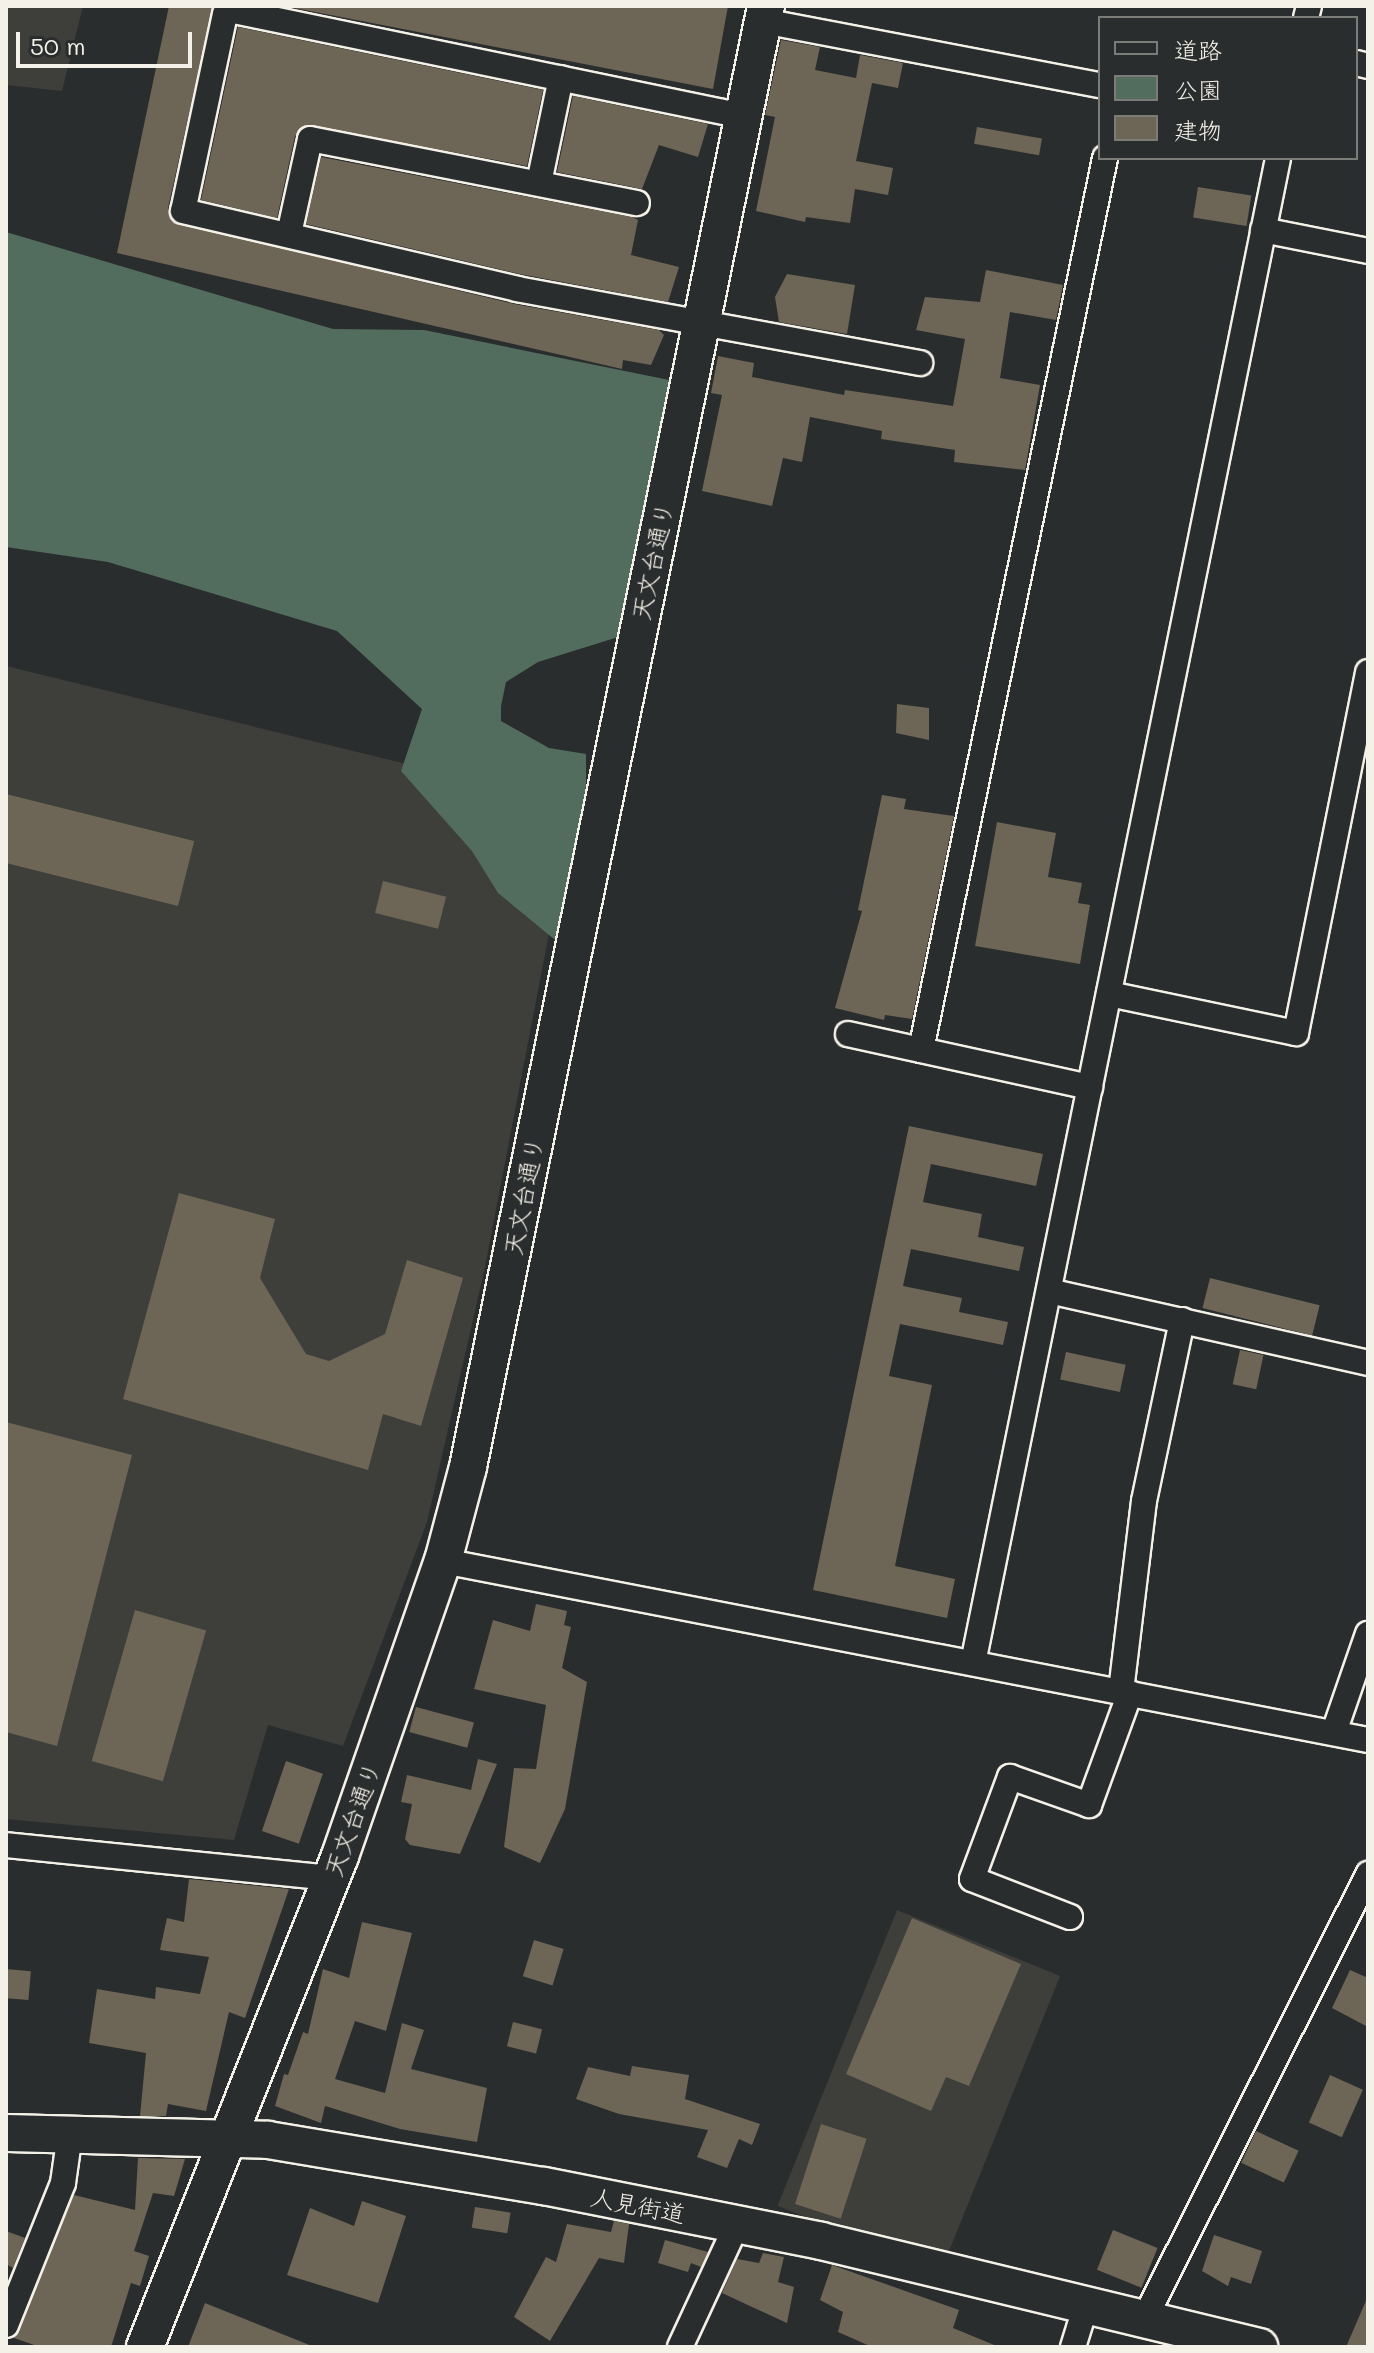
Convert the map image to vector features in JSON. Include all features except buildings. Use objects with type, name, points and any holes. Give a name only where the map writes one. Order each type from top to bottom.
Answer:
[{"type":"main road","name":"天文台通り","points":[[145,2347],[331,1878],[443,1561],[485,1391],[765,14]]},
{"type":"main road","name":"人見街道","points":[[6,2133],[268,2140],[544,2186],[737,2224],[1087,2302],[1259,2347]]},
{"type":"street","points":[[743,116],[234,11],[225,14],[183,211],[700,325],[920,363]]},
{"type":"street","points":[[765,14],[1098,85]]},
{"type":"street","points":[[539,183],[561,78]]},
{"type":"street","points":[[289,234],[310,139],[637,203]]},
{"type":"street","points":[[921,1050],[1105,160]]},
{"type":"street","points":[[973,1663],[1278,160]]},
{"type":"street","points":[[1263,230],[1368,251]]},
{"type":"street","points":[[1109,994],[1296,1033],[1358,778],[1368,672]]},
{"type":"street","points":[[848,1034],[1090,1087]]},
{"type":"street","points":[[1049,1291],[1368,1363]]},
{"type":"street","points":[[1070,1917],[972,1879],[1010,1777],[1089,1805],[1125,1692],[1144,1501],[1182,1320]]},
{"type":"street","points":[[443,1561],[1368,1740]]},
{"type":"street","points":[[1334,1732],[1368,1634]]},
{"type":"street","points":[[6,1845],[331,1878]]},
{"type":"street","points":[[1146,2316],[1368,1874]]},
{"type":"street","points":[[6,2325],[63,2183],[70,2134]]},
{"type":"street","points":[[680,2347],[737,2224]]},
{"type":"street","points":[[1073,2347],[1087,2302]]},
{"type":"shaded area","points":[[6,6],[83,6],[62,91],[6,85]]},
{"type":"shaded area","points":[[6,666],[505,788],[565,850],[485,1267],[427,1522],[343,1746],[268,1725],[234,1840],[6,1819]]},
{"type":"shaded area","points":[[897,1910],[1060,1976],[941,2272],[778,2206]]},
{"type":"green space","points":[[6,232],[333,329],[424,330],[674,381],[631,633],[538,662],[506,682],[501,706],[501,721],[549,748],[586,754],[586,786],[560,944],[498,893],[472,851],[401,771],[422,709],[337,631],[108,562],[6,547]]}]
